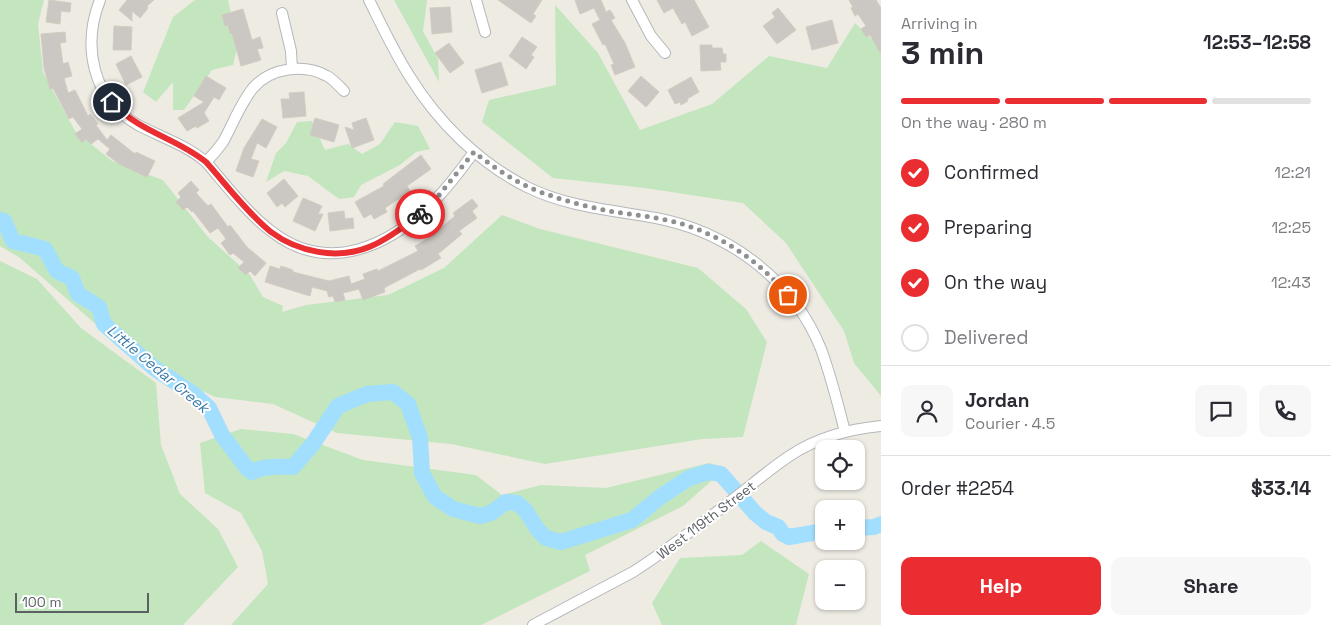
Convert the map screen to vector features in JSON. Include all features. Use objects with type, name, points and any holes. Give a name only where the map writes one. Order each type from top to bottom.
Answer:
[{"type":"street","points":[[100,0],[94,15],[91,31],[91,49],[96,74],[112,102],[130,119],[187,148],[206,162],[270,231],[299,248],[314,252],[333,253],[351,252],[368,247],[398,230],[435,200],[474,152]]},
{"type":"street","points":[[369,0],[399,59],[421,94],[474,152],[510,177],[544,194],[593,208],[676,222],[712,236],[746,255],[776,281],[788,295],[812,331],[827,367],[845,432]]},
{"type":"street","points":[[476,0],[485,32]]},
{"type":"street","points":[[632,0],[651,36],[665,53]]},
{"type":"street","points":[[282,13],[290,45],[292,69]]},
{"type":"street","points":[[206,162],[222,143],[254,87],[264,79],[278,72],[292,69],[317,72],[328,76],[344,91]]},
{"type":"street","name":"West 119th Street","points":[[533,625],[633,572],[680,540],[792,454],[813,443],[845,432],[881,426]]},
{"type":"green space","points":[[0,0],[44,0],[38,24],[43,72],[75,131],[112,161],[163,180],[207,236],[250,275],[263,297],[283,306],[282,312],[306,305],[388,295],[444,268],[502,215],[540,229],[698,268],[746,309],[767,342],[743,437],[702,439],[545,464],[451,444],[337,433],[273,404],[215,397],[131,355],[20,258],[0,246]]},
{"type":"green space","points":[[195,0],[228,0],[238,44],[233,65],[212,70],[184,110],[173,110],[173,82],[156,102],[143,92],[173,17]]},
{"type":"green space","points":[[394,0],[427,0],[423,31],[438,59],[439,82]]},
{"type":"green space","points":[[555,5],[598,53],[640,130],[712,104],[769,56],[827,68],[855,23],[881,48],[881,396],[854,363],[844,331],[786,243],[743,203],[645,188],[553,178],[482,122],[489,100],[556,85]]},
{"type":"green space","points":[[312,121],[325,150],[348,144],[362,154],[380,144],[395,122],[418,126],[430,149],[416,152],[400,165],[361,185],[354,197],[339,199],[308,176],[284,171],[266,182],[276,153],[286,143],[297,122]]},
{"type":"green space","points":[[0,261],[37,279],[81,328],[156,383],[161,445],[180,494],[218,529],[238,567],[183,625],[0,625]]},
{"type":"green space","points":[[241,429],[293,434],[363,460],[476,475],[502,495],[541,485],[606,488],[709,463],[726,468],[683,506],[585,555],[590,571],[481,625],[231,625],[268,584],[262,551],[241,513],[205,493],[200,443]]},
{"type":"green space","points":[[761,541],[809,574],[796,625],[662,625],[652,603],[680,558],[742,555]]},
{"type":"building","points":[[49,0],[71,3],[70,12],[61,11],[60,24],[46,22]]},
{"type":"building","points":[[127,0],[154,0],[147,6],[148,8],[140,18],[132,11],[132,21],[119,10]]},
{"type":"building","points":[[498,0],[542,0],[533,14],[536,16],[531,23]]},
{"type":"building","points":[[575,0],[601,0],[606,12],[610,10],[615,18],[611,20],[625,43],[635,67],[615,75],[611,65],[614,64],[605,44],[603,45],[592,24],[600,20],[594,8],[580,14]]},
{"type":"building","points":[[657,0],[694,0],[709,27],[692,36],[685,22],[682,24],[673,8],[664,13]]},
{"type":"building","points":[[849,0],[876,0],[881,8],[881,54],[870,35],[866,37],[861,29],[866,26],[858,14],[855,16]]},
{"type":"building","points":[[450,7],[452,32],[432,34],[430,8]]},
{"type":"building","points":[[778,8],[796,30],[777,44],[763,26],[775,17],[772,13]]},
{"type":"building","points":[[243,9],[252,40],[260,37],[263,48],[257,49],[261,60],[241,66],[232,33],[230,34],[228,25],[225,26],[222,15]]},
{"type":"building","points":[[832,20],[838,43],[812,50],[806,27]]},
{"type":"building","points":[[114,26],[132,27],[131,50],[113,50]]},
{"type":"building","points":[[65,32],[66,42],[60,43],[63,64],[68,62],[72,76],[64,78],[68,93],[75,90],[88,116],[90,114],[98,124],[96,125],[107,140],[111,135],[135,154],[136,152],[155,161],[147,177],[119,164],[106,154],[110,149],[98,139],[91,144],[86,139],[82,143],[75,134],[82,129],[73,117],[69,119],[53,88],[50,89],[44,68],[41,34]]},
{"type":"building","points":[[522,37],[537,47],[531,55],[534,57],[526,69],[509,56]]},
{"type":"building","points":[[449,43],[464,63],[450,73],[435,53]]},
{"type":"building","points":[[700,45],[712,45],[712,48],[722,48],[723,54],[726,54],[726,62],[720,62],[721,70],[701,71]]},
{"type":"building","points":[[131,56],[142,77],[126,85],[116,64]]},
{"type":"building","points":[[501,62],[508,85],[482,93],[475,70]]},
{"type":"building","points":[[206,76],[226,88],[219,100],[214,97],[204,113],[209,121],[187,131],[178,118],[204,102],[194,96]]},
{"type":"building","points":[[641,76],[659,92],[646,107],[628,91]]},
{"type":"building","points":[[691,77],[699,92],[681,105],[680,102],[675,104],[668,90]]},
{"type":"building","points":[[304,92],[306,116],[283,118],[281,99],[290,99],[289,93]]},
{"type":"building","points":[[315,118],[339,125],[334,142],[310,135]]},
{"type":"building","points":[[366,118],[374,140],[352,148],[345,127],[354,130],[352,123]]},
{"type":"building","points":[[262,119],[277,127],[266,148],[257,143],[251,159],[259,161],[253,177],[236,171],[244,148]]},
{"type":"building","points":[[421,155],[431,169],[407,186],[410,191],[385,208],[387,212],[374,219],[371,214],[364,218],[355,202],[384,186],[383,184]]},
{"type":"building","points":[[284,179],[298,196],[285,207],[282,203],[277,207],[267,193]]},
{"type":"building","points":[[191,181],[199,190],[196,193],[208,206],[211,204],[228,227],[230,225],[247,247],[266,263],[255,276],[250,271],[246,275],[238,268],[244,262],[233,253],[230,255],[221,243],[226,239],[218,228],[210,233],[193,211],[187,207],[183,210],[176,202],[181,197],[178,193]]},
{"type":"building","points":[[303,198],[322,206],[318,214],[323,214],[315,231],[293,221]]},
{"type":"building","points":[[472,199],[478,206],[472,211],[477,218],[459,231],[462,234],[438,254],[441,258],[384,288],[385,292],[363,300],[359,289],[343,293],[345,300],[335,302],[333,296],[329,297],[327,291],[312,287],[310,296],[265,282],[270,266],[280,269],[281,266],[293,270],[293,272],[329,281],[349,276],[351,284],[365,279],[363,274],[377,269],[378,271],[418,251],[415,246],[430,237],[455,216],[453,213]]},
{"type":"building","points":[[344,211],[345,219],[353,218],[354,228],[330,231],[328,213]]},
{"type":"waterway","name":"Little Cedar Creek","points":[[0,220],[4,221],[13,241],[45,249],[57,271],[72,278],[78,294],[99,307],[104,324],[154,368],[195,395],[209,408],[222,435],[246,467],[252,472],[267,467],[293,467],[312,445],[338,406],[367,394],[393,392],[408,404],[420,438],[422,473],[435,497],[453,509],[480,516],[491,513],[506,502],[517,503],[525,510],[538,530],[546,538],[561,542],[632,520],[660,497],[689,478],[708,472],[721,474],[755,513],[766,522],[778,527],[783,534],[789,537],[815,533]]},
{"type":"waterway","name":"Little Cedar Creek","points":[[865,528],[881,524]]},
{"type":"way so far","points":[[420,214],[450,183],[474,152],[510,177],[544,194],[593,208],[676,222],[712,236],[746,255],[776,281],[788,295]]},
{"type":"route","points":[[112,102],[123,114],[137,124],[187,148],[206,162],[260,222],[281,239],[299,248],[314,252],[351,252],[384,240],[420,214]]}]
